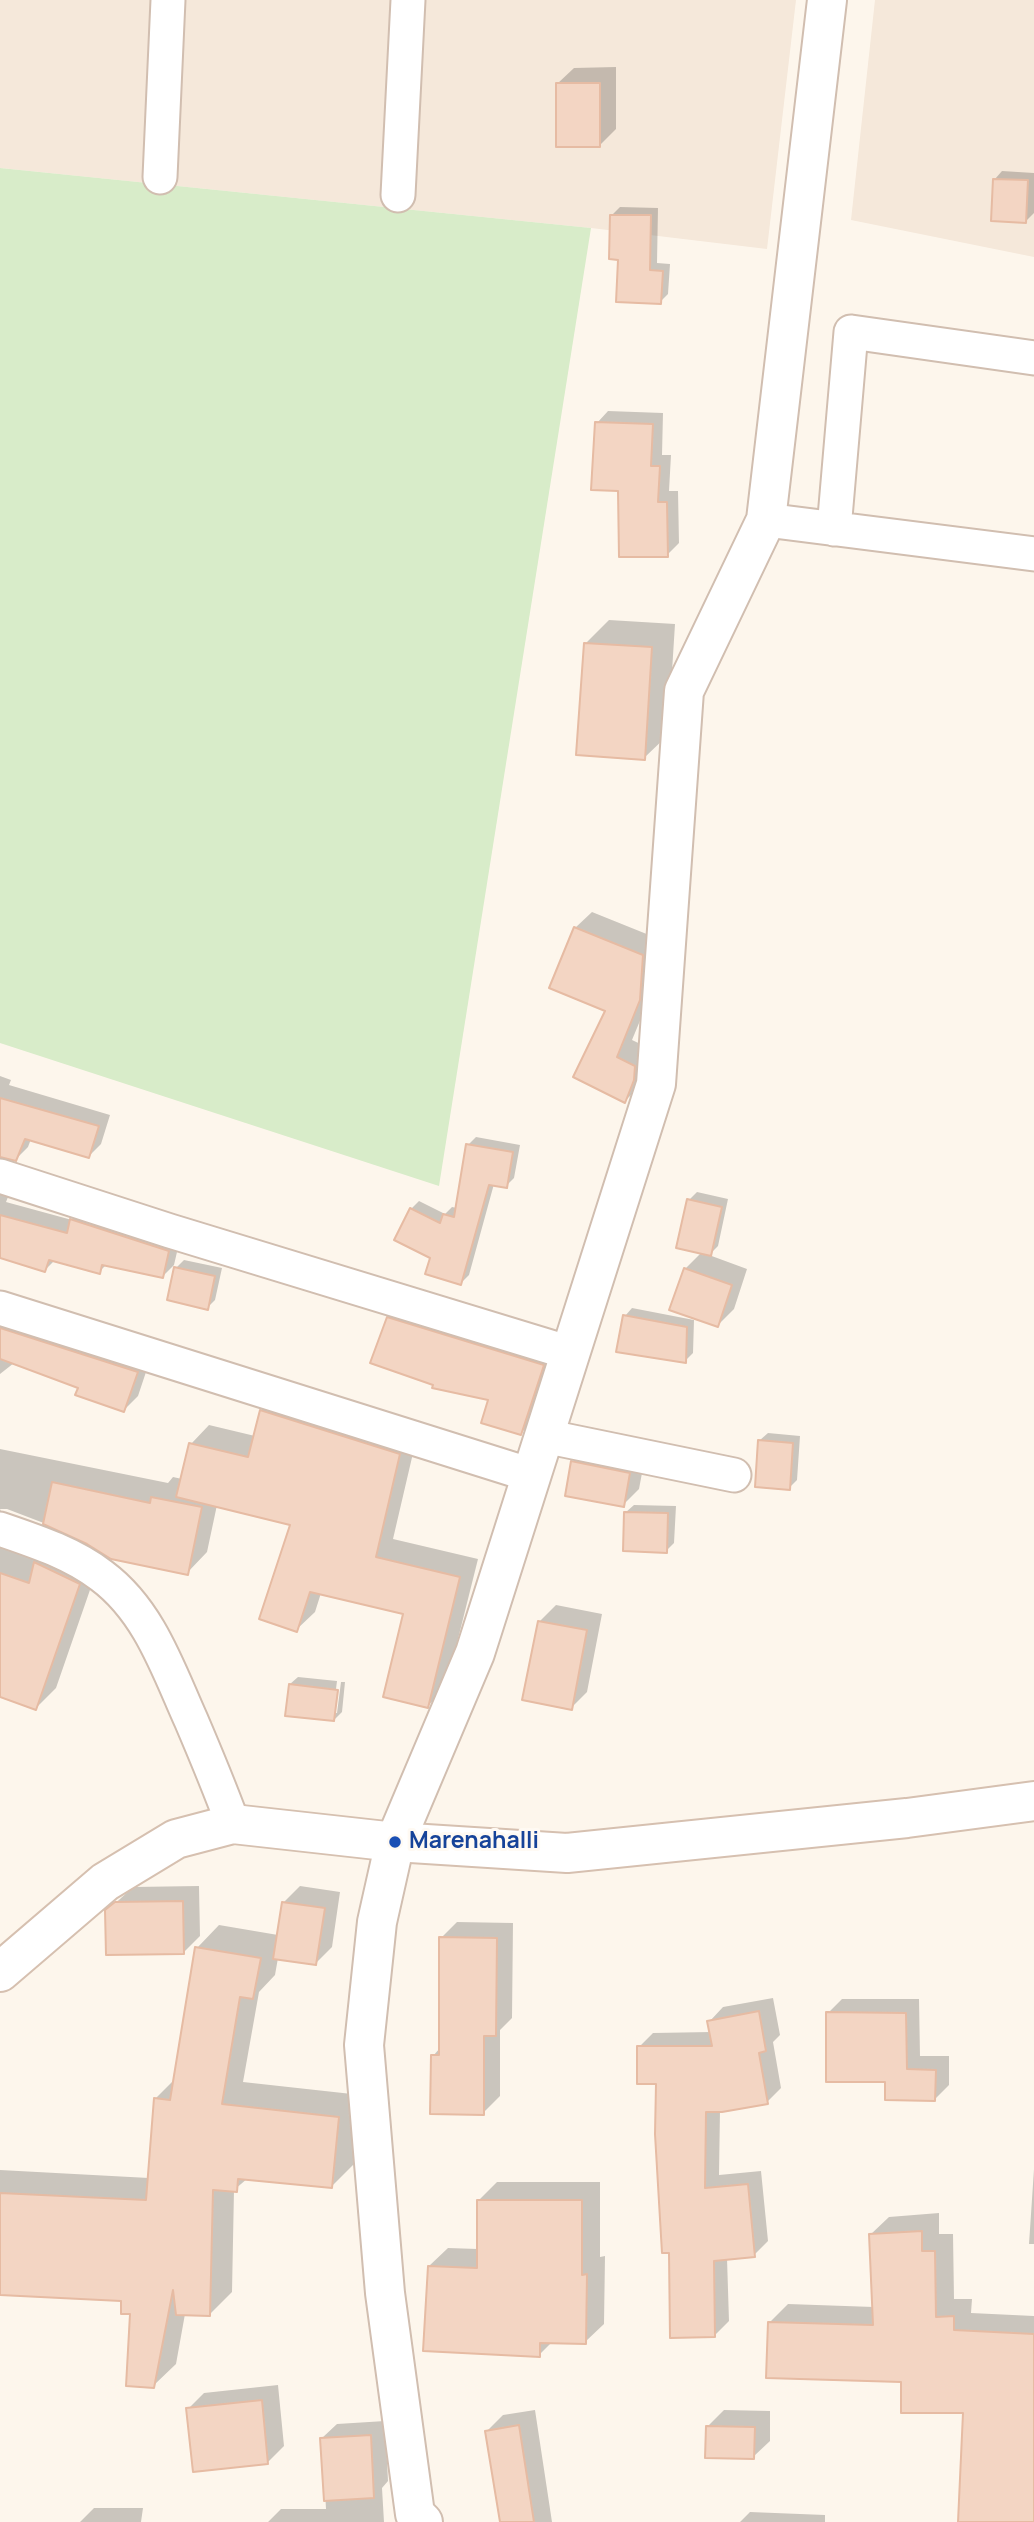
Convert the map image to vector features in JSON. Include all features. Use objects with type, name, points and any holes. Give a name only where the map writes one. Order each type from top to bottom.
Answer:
[{"type":"street","points":[[160,177],[167,0]]},
{"type":"street","points":[[398,195],[408,0]]},
{"type":"street","points":[[423,2522],[415,2514],[385,2293],[363,2045],[377,1922],[395,1842],[475,1653],[656,1084],[684,691],[766,520],[827,0]]},
{"type":"street","points":[[834,529],[851,332],[1034,358]]},
{"type":"street","points":[[766,520],[1034,554]]},
{"type":"street","points":[[0,1176],[170,1231],[570,1353]]},
{"type":"street","points":[[0,1308],[531,1475]]},
{"type":"street","points":[[544,1436],[734,1475]]},
{"type":"street","points":[[0,1529],[50,1546],[102,1576],[137,1611],[169,1667],[214,1771],[233,1824]]},
{"type":"street","points":[[0,1972],[105,1882],[176,1839],[233,1824],[395,1842],[567,1853],[907,1818],[1034,1801]]},
{"type":"shaded area","points":[[0,0],[796,0],[767,249],[591,228],[0,168]]},
{"type":"shaded area","points":[[875,0],[1034,0],[1034,257],[851,220]]},
{"type":"green space","points":[[0,168],[591,228],[439,1186],[0,1043]]},
{"type":"building","points":[[556,83],[600,83],[600,147],[556,147]]},
{"type":"building","points":[[993,179],[1028,180],[1026,223],[991,221]]},
{"type":"building","points":[[610,215],[651,215],[650,270],[663,271],[661,304],[616,302],[618,260],[609,259]]},
{"type":"building","points":[[595,422],[653,424],[651,466],[660,466],[658,502],[667,502],[668,557],[619,557],[618,491],[591,490]]},
{"type":"building","points":[[584,643],[652,647],[645,760],[576,755]]},
{"type":"building","points":[[574,927],[643,955],[640,1000],[617,1057],[635,1066],[634,1080],[625,1103],[573,1077],[605,1011],[549,988]]},
{"type":"building","points":[[0,1098],[99,1126],[89,1158],[25,1139],[16,1161],[0,1157]]},
{"type":"building","points":[[466,1144],[513,1152],[507,1188],[489,1185],[461,1285],[425,1274],[430,1258],[394,1240],[410,1208],[440,1223],[443,1214],[454,1217]]},
{"type":"building","points":[[687,1199],[722,1207],[711,1256],[676,1248]]},
{"type":"building","points":[[0,1215],[67,1233],[70,1219],[169,1251],[163,1278],[102,1265],[100,1274],[49,1260],[45,1272],[0,1258]]},
{"type":"building","points":[[174,1267],[215,1276],[208,1310],[167,1300]]},
{"type":"building","points":[[684,1268],[732,1285],[718,1327],[669,1310]]},
{"type":"building","points":[[623,1315],[687,1327],[686,1363],[616,1352]]},
{"type":"building","points":[[387,1317],[544,1365],[521,1435],[481,1423],[488,1400],[432,1388],[433,1385],[370,1363]]},
{"type":"building","points":[[0,1328],[138,1372],[124,1412],[75,1395],[78,1388],[0,1359]]},
{"type":"building","points":[[260,1410],[400,1454],[376,1557],[460,1577],[428,1708],[383,1697],[403,1614],[310,1592],[297,1632],[259,1619],[290,1525],[176,1497],[189,1443],[248,1457]]},
{"type":"building","points":[[758,1440],[793,1443],[790,1490],[755,1487]]},
{"type":"building","points":[[571,1461],[630,1473],[624,1507],[565,1496]]},
{"type":"building","points":[[52,1482],[150,1503],[151,1497],[202,1507],[188,1575],[111,1559],[87,1544],[43,1524]]},
{"type":"building","points":[[624,1512],[668,1513],[667,1553],[623,1551]]},
{"type":"building","points":[[34,1562],[80,1584],[36,1710],[0,1697],[0,1573],[29,1583]]},
{"type":"building","points":[[538,1621],[587,1630],[572,1710],[522,1700]]},
{"type":"building","points":[[289,1684],[338,1690],[334,1721],[285,1716]]},
{"type":"building","points":[[183,1901],[184,1954],[106,1955],[105,1910],[115,1902]]},
{"type":"building","points":[[282,1902],[325,1908],[316,1965],[273,1959]]},
{"type":"building","points":[[439,1937],[497,1938],[496,2036],[484,2036],[484,2115],[430,2114],[431,2055],[439,2055]]},
{"type":"building","points":[[195,1947],[261,1958],[253,1999],[240,1997],[222,2104],[339,2117],[332,2188],[238,2179],[237,2192],[213,2190],[210,2316],[176,2315],[173,2290],[154,2388],[126,2386],[130,2314],[121,2314],[121,2301],[0,2295],[0,2193],[146,2200],[154,2098],[170,2100]]},
{"type":"building","points":[[759,2011],[766,2051],[759,2053],[768,2104],[706,2112],[705,2188],[748,2184],[755,2257],[714,2261],[715,2337],[670,2338],[669,2253],[662,2253],[655,2134],[656,2084],[637,2084],[637,2046],[712,2046],[707,2021]]},
{"type":"building","points":[[826,2012],[906,2013],[907,2069],[936,2070],[935,2101],[885,2100],[885,2082],[826,2082]]},
{"type":"building","points":[[477,2200],[582,2200],[582,2275],[587,2274],[586,2344],[540,2343],[540,2357],[423,2351],[428,2266],[477,2268]]},
{"type":"building","points":[[922,2231],[922,2251],[935,2251],[936,2317],[954,2316],[954,2330],[1034,2334],[1034,2522],[958,2522],[963,2413],[901,2413],[901,2382],[766,2378],[768,2322],[873,2325],[869,2234]]},
{"type":"building","points":[[262,2400],[268,2464],[193,2472],[186,2408]]},
{"type":"building","points":[[519,2425],[534,2522],[500,2522],[485,2431]]},
{"type":"building","points":[[706,2426],[755,2427],[754,2459],[705,2458]]},
{"type":"building","points":[[371,2435],[374,2498],[324,2501],[320,2438]]},
{"type":"place","name":"Marenahalli","points":[[395,1842]]}]
